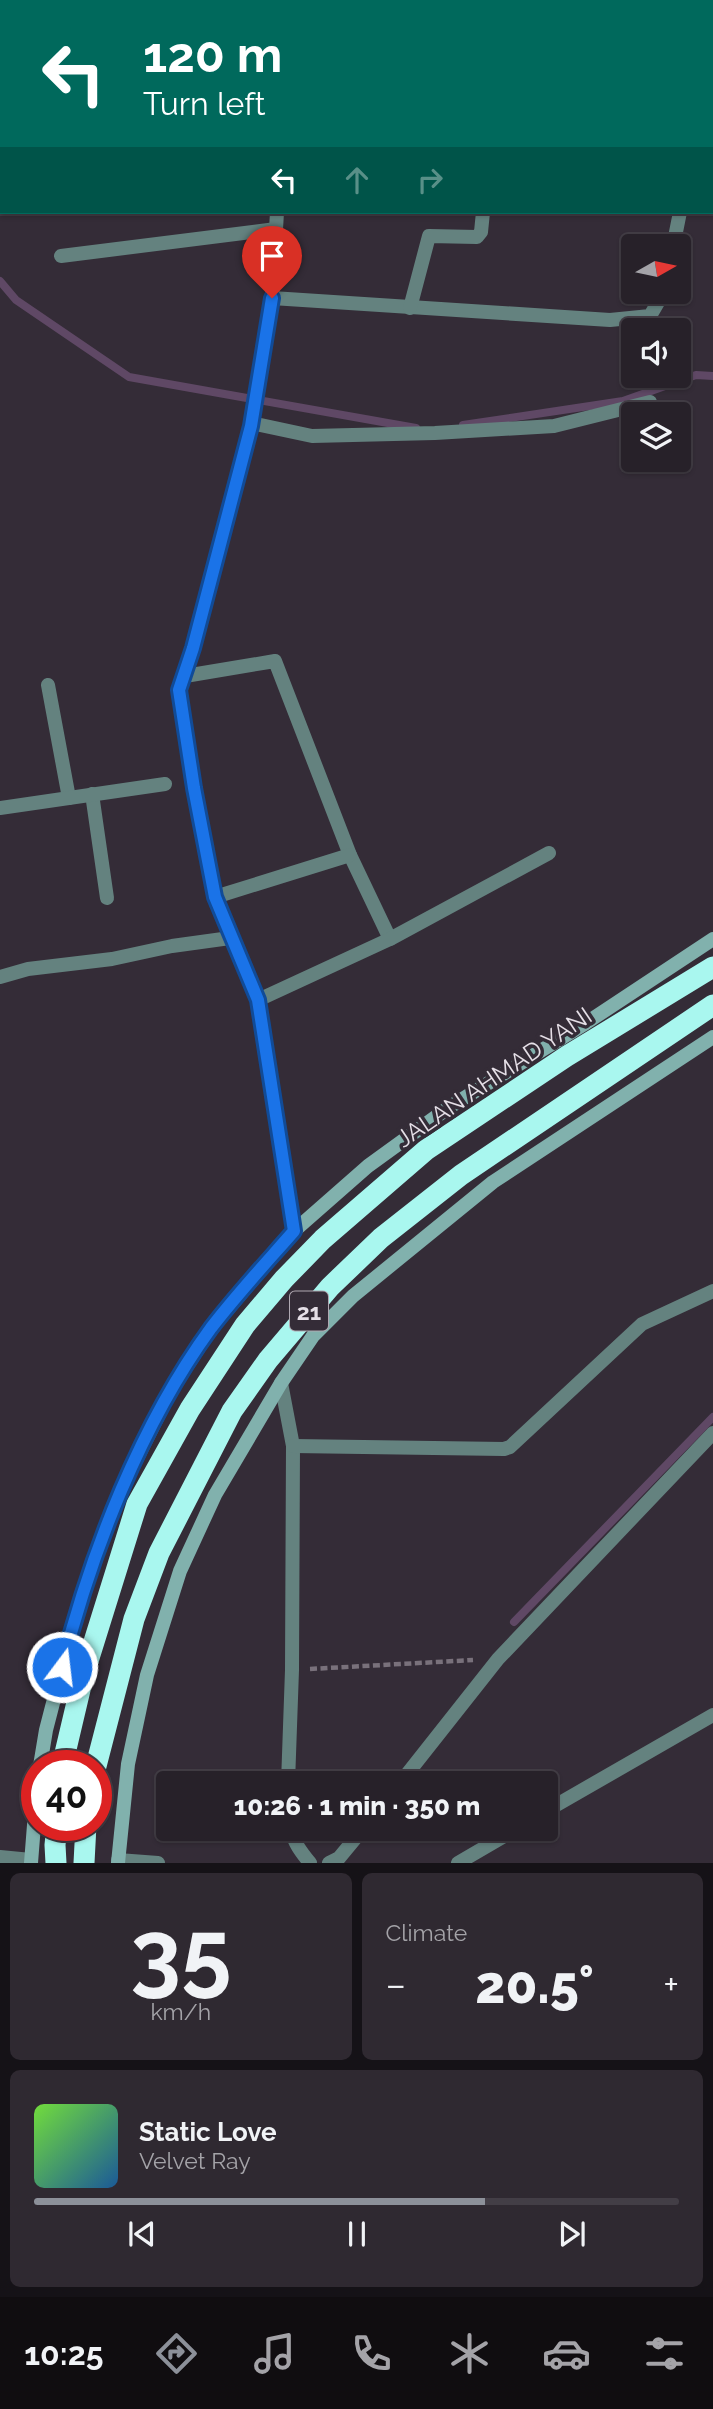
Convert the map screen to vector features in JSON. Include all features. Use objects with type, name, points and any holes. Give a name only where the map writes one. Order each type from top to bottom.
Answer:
[{"type":"highway","name":"JALAN AHMAD YANI","points":[[66,1750],[83,1677],[137,1504],[190,1409],[245,1325],[323,1239],[426,1150],[567,1056],[713,967]]},
{"type":"highway","name":"21","points":[[100,1750],[134,1619],[159,1553],[232,1411],[276,1350],[330,1287],[381,1238],[461,1175],[713,1005]]},
{"type":"highway","points":[[56,1863],[57,1841]]},
{"type":"highway","points":[[84,1863],[85,1841]]},
{"type":"street","points":[[277,214],[272,298],[251,425],[193,648],[179,690],[215,897],[258,1000],[294,1231]]},
{"type":"street","points":[[411,308],[429,236],[477,237],[481,232],[483,214]]},
{"type":"street","points":[[676,234],[680,214]]},
{"type":"street","points":[[61,256],[276,229]]},
{"type":"street","points":[[272,298],[611,320],[649,316],[656,304]]},
{"type":"street","points":[[251,425],[312,436],[435,433],[554,426],[621,409]]},
{"type":"street","points":[[185,673],[275,661],[350,855],[390,939]]},
{"type":"street","points":[[48,685],[69,798]]},
{"type":"street","points":[[0,808],[165,784]]},
{"type":"street","points":[[92,794],[107,898]]},
{"type":"street","points":[[258,1000],[390,939],[550,853]]},
{"type":"street","points":[[215,897],[350,855]]},
{"type":"street","points":[[0,978],[28,969],[113,959],[172,946],[230,938]]},
{"type":"street","points":[[43,1750],[64,1657],[92,1564],[127,1478],[170,1392],[211,1329],[294,1231],[368,1166],[448,1108],[586,1023],[713,939]]},
{"type":"street","points":[[158,1863],[118,1862],[128,1764],[148,1675],[180,1571],[215,1495],[281,1383],[313,1336],[353,1296],[493,1182],[713,1037]]},
{"type":"street","points":[[293,1446],[505,1449],[642,1324],[713,1291]]},
{"type":"street","points":[[281,1383],[293,1446],[292,1670],[288,1771]]},
{"type":"street","points":[[409,1771],[498,1658],[713,1433]]},
{"type":"street","points":[[558,1804],[713,1715]]},
{"type":"street","points":[[0,1857],[31,1861],[33,1841]]},
{"type":"street","points":[[294,1841],[310,1863]]},
{"type":"street","points":[[329,1863],[339,1858],[353,1841]]},
{"type":"street","points":[[458,1863],[496,1841]]},
{"type":"path","points":[[292,1670],[498,1658]]},
{"type":"waterway","points":[[0,281],[16,300],[129,377],[416,428]]},
{"type":"waterway","points":[[463,425],[623,401],[696,375],[713,376]]},
{"type":"waterway","points":[[514,1622],[713,1417]]},
{"type":"route","points":[[62,1667],[92,1564],[127,1478],[170,1392],[211,1329],[294,1231],[258,1000],[215,897],[179,690],[193,648],[251,426],[272,298]]}]
